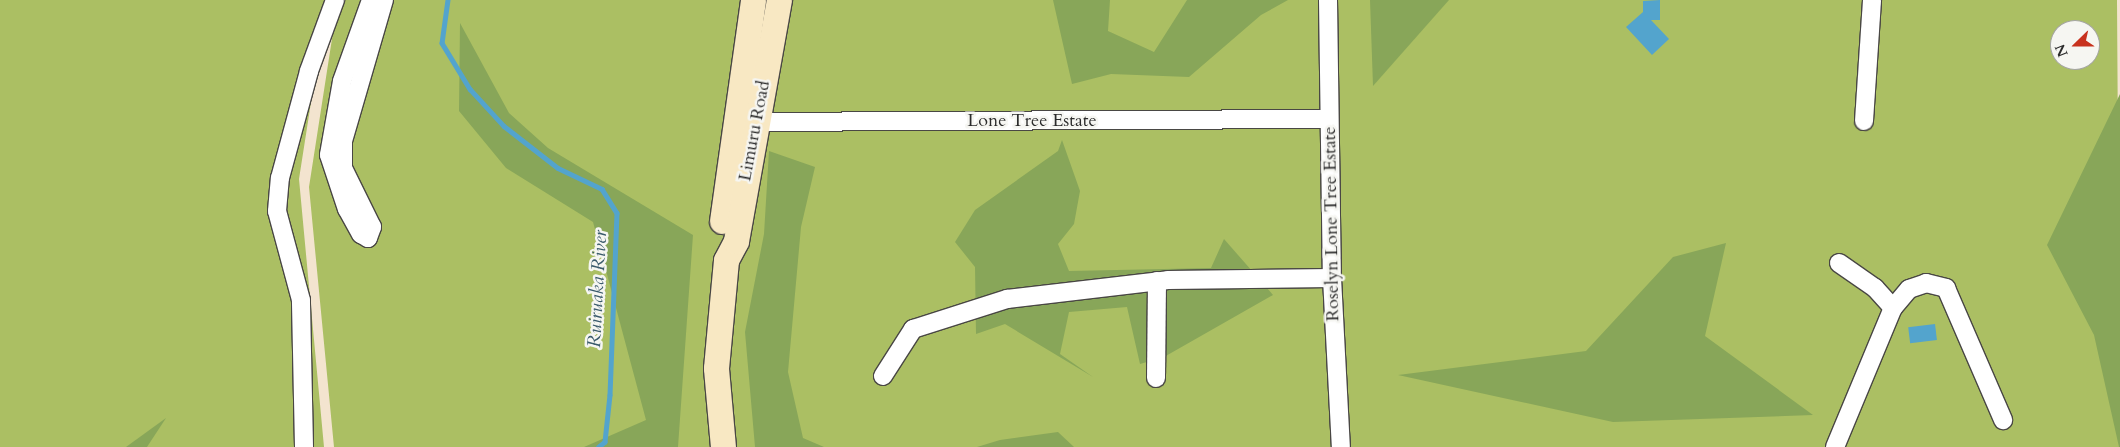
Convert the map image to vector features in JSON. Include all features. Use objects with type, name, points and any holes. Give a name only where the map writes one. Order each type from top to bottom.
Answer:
[{"type":"main road","name":"Limuru Road","points":[[724,447],[716,368],[726,260],[736,241],[753,0]]},
{"type":"main road","name":"Limuru Road","points":[[745,122],[779,0]]},
{"type":"street","points":[[304,447],[301,300],[277,212],[283,169],[327,12],[335,0]]},
{"type":"street","points":[[371,0],[342,81],[329,155],[346,209],[361,234],[368,238],[372,227],[343,168],[343,141],[384,0]]},
{"type":"street","name":"Roselyn Lone Tree Estate","points":[[1328,0],[1332,278],[1341,447]]},
{"type":"street","points":[[1864,121],[1872,0]]},
{"type":"street","name":"Lone Tree Estate","points":[[745,122],[1329,119]]},
{"type":"street","points":[[1839,263],[1875,288],[1893,308]]},
{"type":"street","points":[[883,376],[905,336],[927,323],[1016,297],[1157,281],[1332,278]]},
{"type":"street","points":[[1156,378],[1157,281]]},
{"type":"street","points":[[1835,447],[1893,308],[1910,289],[1926,283],[1946,288],[2003,420]]},
{"type":"green space","points":[[0,0],[327,0],[299,179],[324,447],[0,447]]},
{"type":"green space","points":[[338,0],[2117,0],[2120,447],[334,447],[309,187]]},
{"type":"green space","points":[[1053,0],[1110,0],[1108,31],[1154,52],[1187,0],[1288,0],[1261,15],[1189,77],[1111,74],[1072,84]]},
{"type":"green space","points":[[1370,0],[1449,0],[1373,86]]},
{"type":"green space","points":[[460,23],[509,113],[548,148],[693,235],[678,447],[584,447],[646,420],[593,222],[506,168],[459,111]]},
{"type":"green space","points":[[2120,94],[2119,447],[2094,335],[2047,245]]},
{"type":"green space","points":[[1062,140],[1080,191],[1074,224],[1058,244],[1069,271],[1211,268],[1224,239],[1273,295],[1164,357],[1140,364],[1127,307],[1069,312],[1060,354],[1093,377],[1005,324],[976,334],[975,267],[955,242],[975,210],[1058,151]]},
{"type":"green space","points":[[769,151],[815,167],[801,227],[788,372],[803,438],[824,447],[755,447],[745,332],[764,234]]},
{"type":"green space","points":[[1726,243],[1705,336],[1813,415],[1613,422],[1398,375],[1586,351],[1673,257]]},
{"type":"green space","points":[[166,418],[147,447],[126,447]]},
{"type":"green space","points":[[1058,432],[1074,447],[977,447],[1000,440]]},
{"type":"water","points":[[1660,0],[1660,20],[1651,20],[1669,39],[1652,55],[1626,27],[1643,12],[1643,1]]},
{"type":"water","points":[[1935,324],[1937,340],[1910,343],[1908,327]]},
{"type":"waterway","name":"Ruiruaka River","points":[[448,0],[442,43],[470,89],[504,126],[558,168],[602,189],[617,213],[610,395],[605,442],[599,447]]}]
